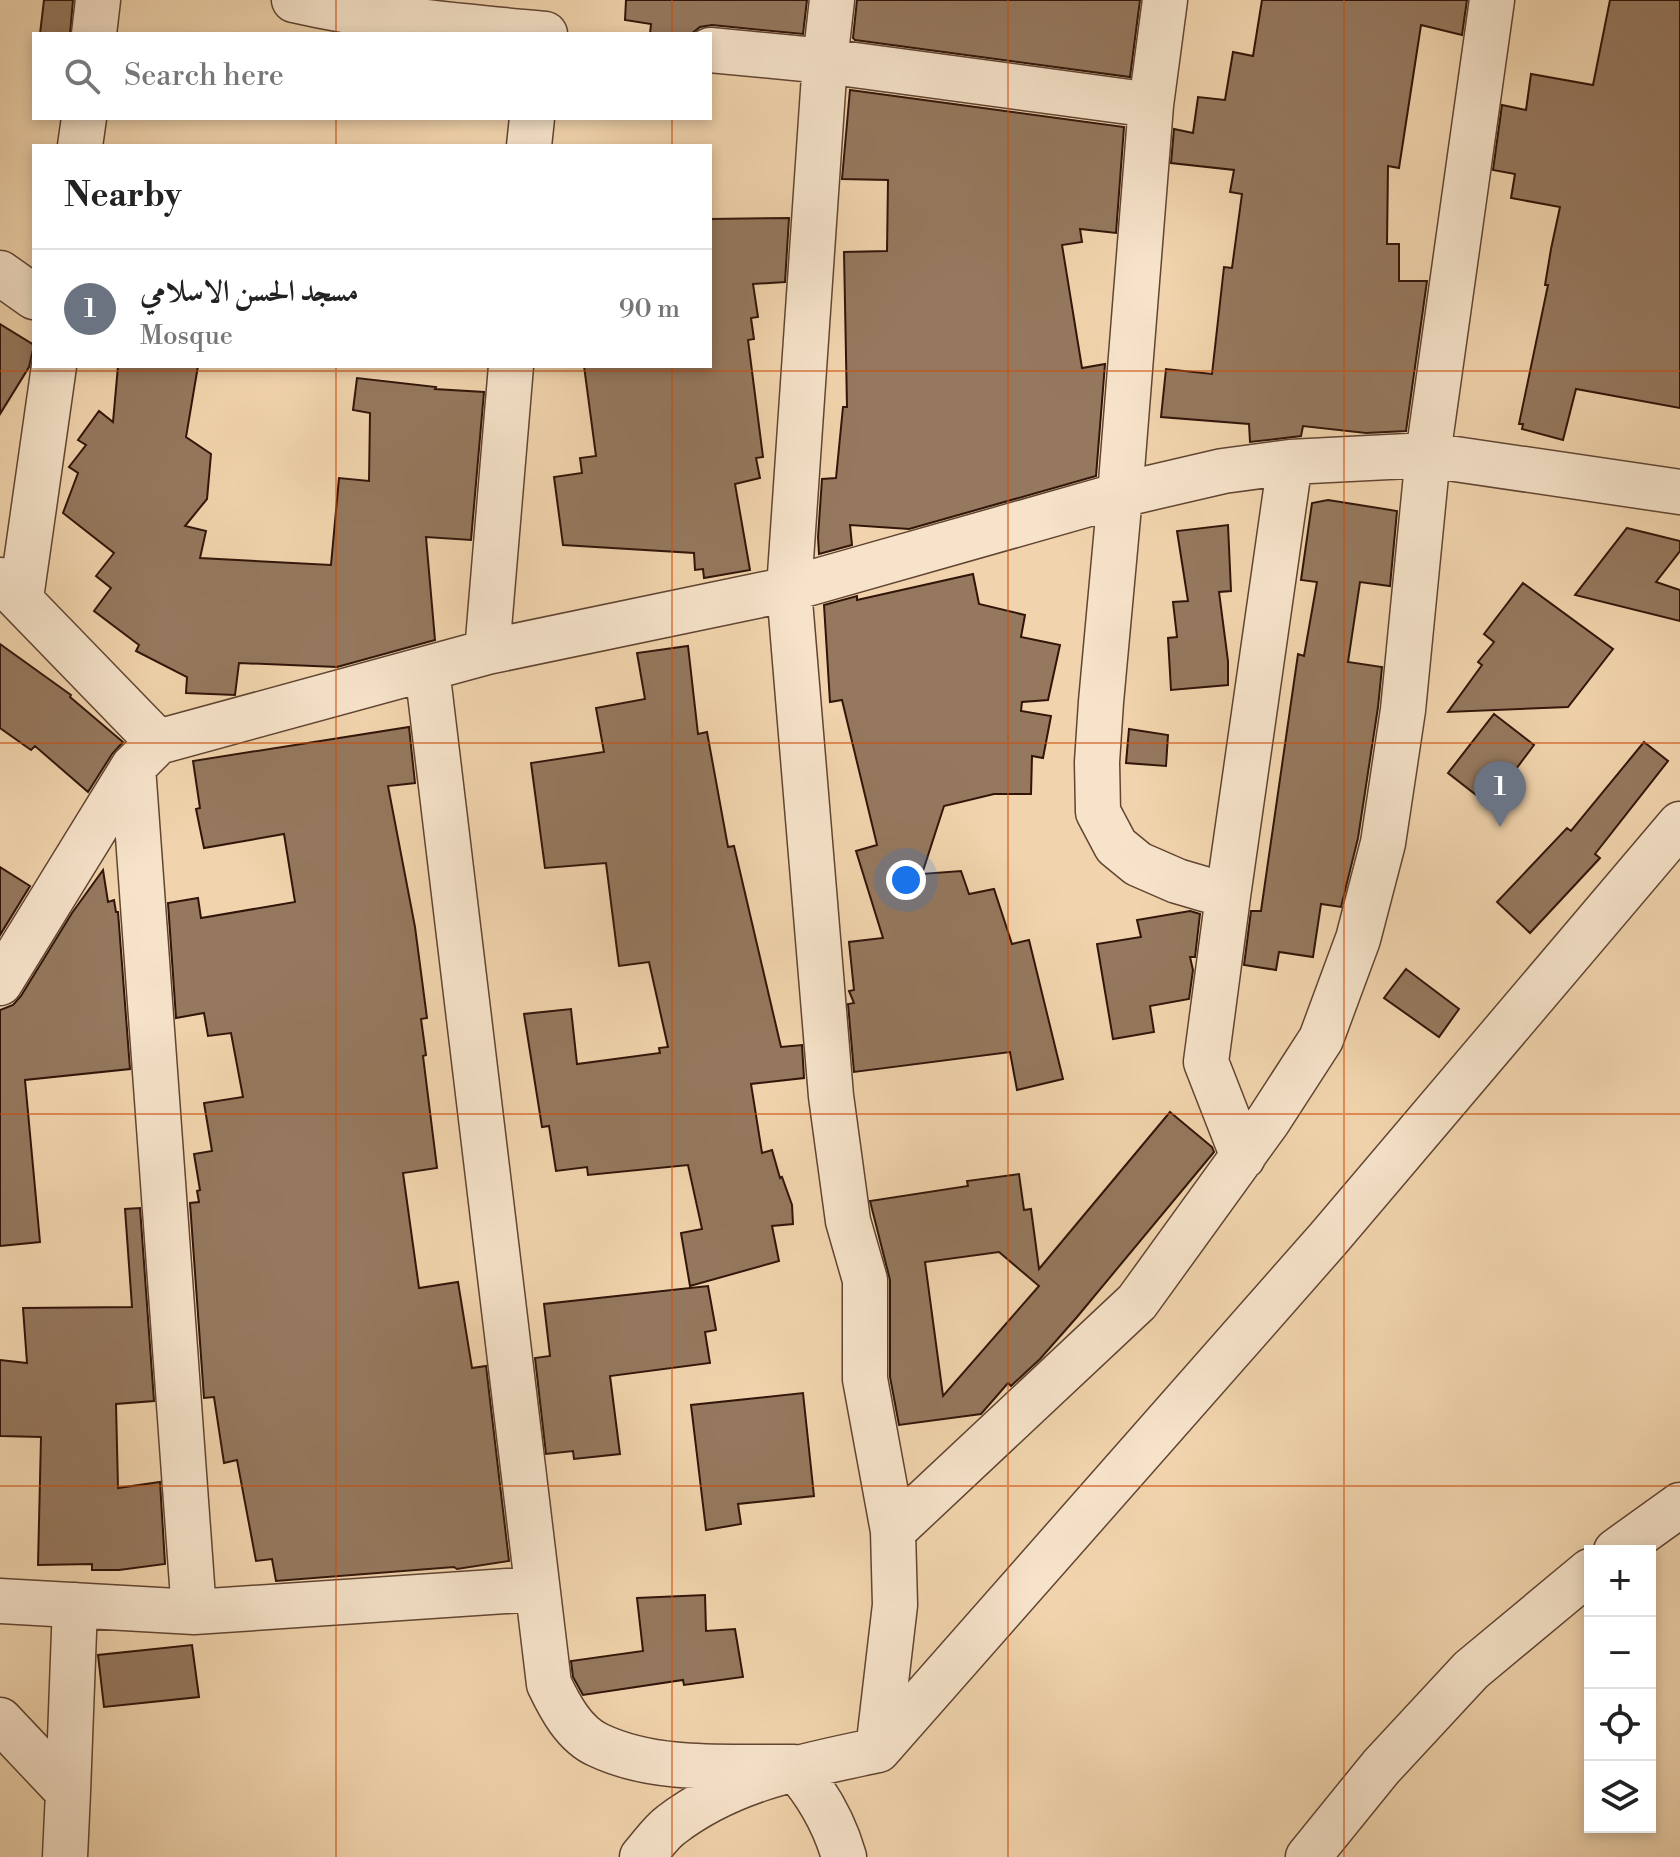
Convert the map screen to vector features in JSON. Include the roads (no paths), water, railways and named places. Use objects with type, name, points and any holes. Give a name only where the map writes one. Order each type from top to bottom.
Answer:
[{"type":"street","points":[[94,32],[98,0]]},
{"type":"street","points":[[294,0],[330,8],[448,13],[530,32]]},
{"type":"street","points":[[832,0],[825,61],[789,589],[831,1096],[848,1221],[865,1280],[865,1379],[893,1531],[895,1605],[878,1750]]},
{"type":"street","points":[[1165,0],[1151,105],[1101,702],[1098,812],[1116,846],[1138,864],[1177,881],[1228,896]]},
{"type":"street","points":[[893,1531],[1137,1302],[1243,1157],[1321,1039],[1358,939],[1383,843],[1403,710],[1428,455],[1492,0]]},
{"type":"street","points":[[712,50],[825,61],[1151,105]]},
{"type":"street","points":[[80,144],[84,120]]},
{"type":"street","points":[[529,144],[532,120]]},
{"type":"street","points":[[0,273],[32,296]]},
{"type":"street","points":[[54,368],[10,588],[146,754],[194,1612]]},
{"type":"street","points":[[487,652],[511,368]]},
{"type":"street","points":[[0,983],[146,754],[427,669],[487,652],[789,589],[1120,495],[1223,471],[1290,462],[1428,455],[1680,492]]},
{"type":"street","points":[[1243,1157],[1206,1062],[1290,462]]},
{"type":"street","points":[[427,669],[549,1684],[564,1716],[596,1745],[645,1760],[695,1765],[794,1767],[826,1808],[844,1857]]},
{"type":"street","points":[[642,1857],[668,1827],[708,1800],[743,1784],[794,1767],[878,1750],[1339,1227],[1680,824]]},
{"type":"street","points":[[1624,1545],[1680,1505]]},
{"type":"street","points":[[1308,1857],[1381,1767],[1471,1670],[1584,1576]]},
{"type":"street","points":[[0,1601],[194,1612],[537,1589]]},
{"type":"street","points":[[65,1857],[75,1605]]},
{"type":"street","points":[[0,1720],[68,1792]]},
{"type":"place","name":"مسجد الحسن الاسلامي","points":[[1500,827]]}]
